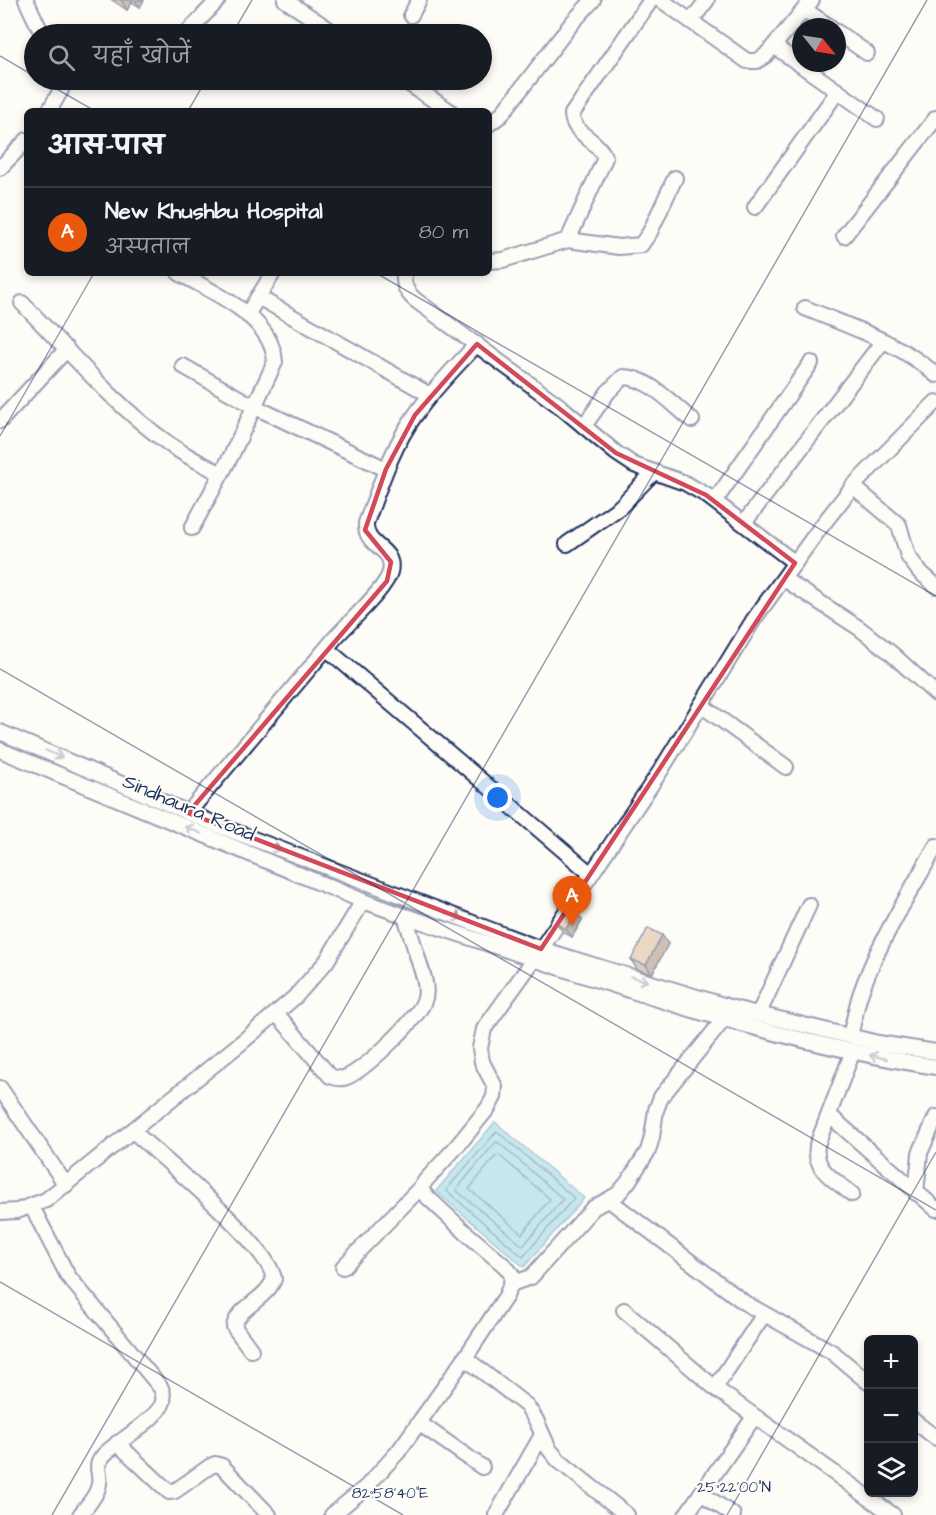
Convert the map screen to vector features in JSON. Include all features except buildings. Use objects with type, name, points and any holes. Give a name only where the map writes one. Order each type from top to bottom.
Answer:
[{"type":"street","points":[[26,0],[37,24]]},
{"type":"street","points":[[195,24],[218,0]]},
{"type":"street","points":[[285,0],[321,24]]},
{"type":"street","points":[[411,15],[420,0]]},
{"type":"street","points":[[492,122],[501,115],[593,0]]},
{"type":"street","points":[[568,240],[605,158],[597,144],[577,128],[572,121],[572,114],[651,0]]},
{"type":"street","points":[[661,0],[747,61],[757,61],[766,55],[809,5],[821,18]]},
{"type":"street","points":[[691,21],[707,0]]},
{"type":"street","points":[[846,38],[867,53]]},
{"type":"street","points":[[774,46],[877,119]]},
{"type":"street","points":[[51,108],[61,90]]},
{"type":"street","points":[[418,90],[445,108]]},
{"type":"street","points":[[755,207],[838,91]]},
{"type":"street","points":[[844,236],[936,118]]},
{"type":"street","points":[[0,168],[24,143]]},
{"type":"street","points":[[492,261],[503,260],[568,240],[620,247],[641,244],[650,232],[675,178]]},
{"type":"street","points":[[184,276],[247,315],[268,338],[274,349],[275,362],[255,408],[192,528]]},
{"type":"street","points":[[247,315],[271,276]]},
{"type":"street","points":[[404,276],[406,291],[414,299],[477,344],[616,453],[634,465],[685,483],[715,501],[795,563]]},
{"type":"street","points":[[258,297],[430,395]]},
{"type":"street","points":[[22,303],[116,399],[153,432],[171,446],[221,474]]},
{"type":"street","points":[[805,308],[883,341],[917,359],[936,375]]},
{"type":"street","points":[[744,523],[883,341]]},
{"type":"street","points":[[188,813],[387,580],[391,571],[391,562],[387,554],[368,538],[365,530],[386,469],[397,444],[415,415],[430,395],[477,344]]},
{"type":"street","points":[[3,411],[67,349]]},
{"type":"street","points":[[715,501],[811,363]]},
{"type":"street","points":[[183,366],[255,408],[386,469]]},
{"type":"street","points":[[584,426],[608,392],[623,377],[632,377],[646,384],[692,420]]},
{"type":"street","points":[[343,1267],[422,1186],[488,1108],[494,1097],[495,1087],[482,1062],[480,1048],[484,1029],[538,954],[661,770],[754,619],[819,528],[853,486],[936,402]]},
{"type":"street","points":[[567,544],[620,507],[653,473]]},
{"type":"street","points":[[853,486],[899,525],[908,556],[919,571],[936,586]]},
{"type":"street","points":[[784,579],[859,628],[891,653],[936,694]]},
{"type":"street","points":[[327,649],[591,874]]},
{"type":"street","points":[[701,705],[786,766]]},
{"type":"street","points":[[0,732],[188,813],[538,954],[725,1018],[853,1051],[936,1067]]},
{"type":"street","name":"Sindhaura Road","points":[[0,750],[363,901],[405,916],[538,954]]},
{"type":"street","points":[[850,1035],[860,996],[874,961],[893,921],[936,846]]},
{"type":"street","points":[[0,1212],[17,1211],[46,1200],[276,1013],[326,962],[363,901]]},
{"type":"street","points":[[759,1014],[809,905]]},
{"type":"street","points":[[276,1013],[330,1076],[339,1079],[356,1072],[407,1027],[420,1012],[425,999],[424,978],[405,916]]},
{"type":"street","points":[[538,954],[733,1008],[878,1043],[936,1052]]},
{"type":"street","points":[[511,1284],[531,1277],[593,1208],[618,1194],[628,1182],[648,1151],[656,1110],[661,1097],[725,1018]]},
{"type":"street","points":[[852,1194],[819,1166],[815,1157],[817,1145],[853,1051]]},
{"type":"street","points":[[0,1088],[66,1185]]},
{"type":"street","points":[[829,1115],[936,1209]]},
{"type":"street","points":[[916,1193],[920,1153],[936,1117]]},
{"type":"street","points":[[133,1131],[231,1220],[270,1266],[274,1279],[271,1286],[265,1295],[235,1321],[234,1327],[251,1350]]},
{"type":"street","points":[[332,1515],[366,1487],[398,1452],[465,1358],[506,1296],[511,1284],[512,1275],[506,1267],[424,1196],[421,1191],[422,1186]]},
{"type":"street","points":[[609,1200],[745,1303],[832,1352],[864,1380]]},
{"type":"street","points":[[32,1207],[68,1276],[164,1395],[163,1404],[155,1413],[98,1461],[97,1469],[100,1479],[98,1489],[80,1515]]},
{"type":"street","points":[[624,1310],[715,1388],[892,1515]]},
{"type":"street","points":[[715,1388],[764,1314]]},
{"type":"street","points":[[465,1358],[527,1406],[549,1449],[559,1461],[627,1515]]},
{"type":"street","points":[[686,1515],[753,1417]]},
{"type":"street","points":[[419,1423],[482,1467]]},
{"type":"street","points":[[918,1424],[936,1438]]},
{"type":"street","points":[[495,1515],[542,1435]]},
{"type":"street","points":[[117,1443],[169,1492],[175,1491],[215,1464],[222,1466],[269,1515]]},
{"type":"street","points":[[701,1493],[733,1515]]},
{"type":"highlighted area","points":[[477,344],[616,453],[706,495],[795,563],[541,949],[188,813],[387,581],[391,562],[365,530],[386,469],[415,415]]},
{"type":"water","points":[[495,1122],[584,1198],[524,1267],[436,1191]]},
{"type":"place","name":"New Khushbu Hospital","points":[[572,926]]}]
